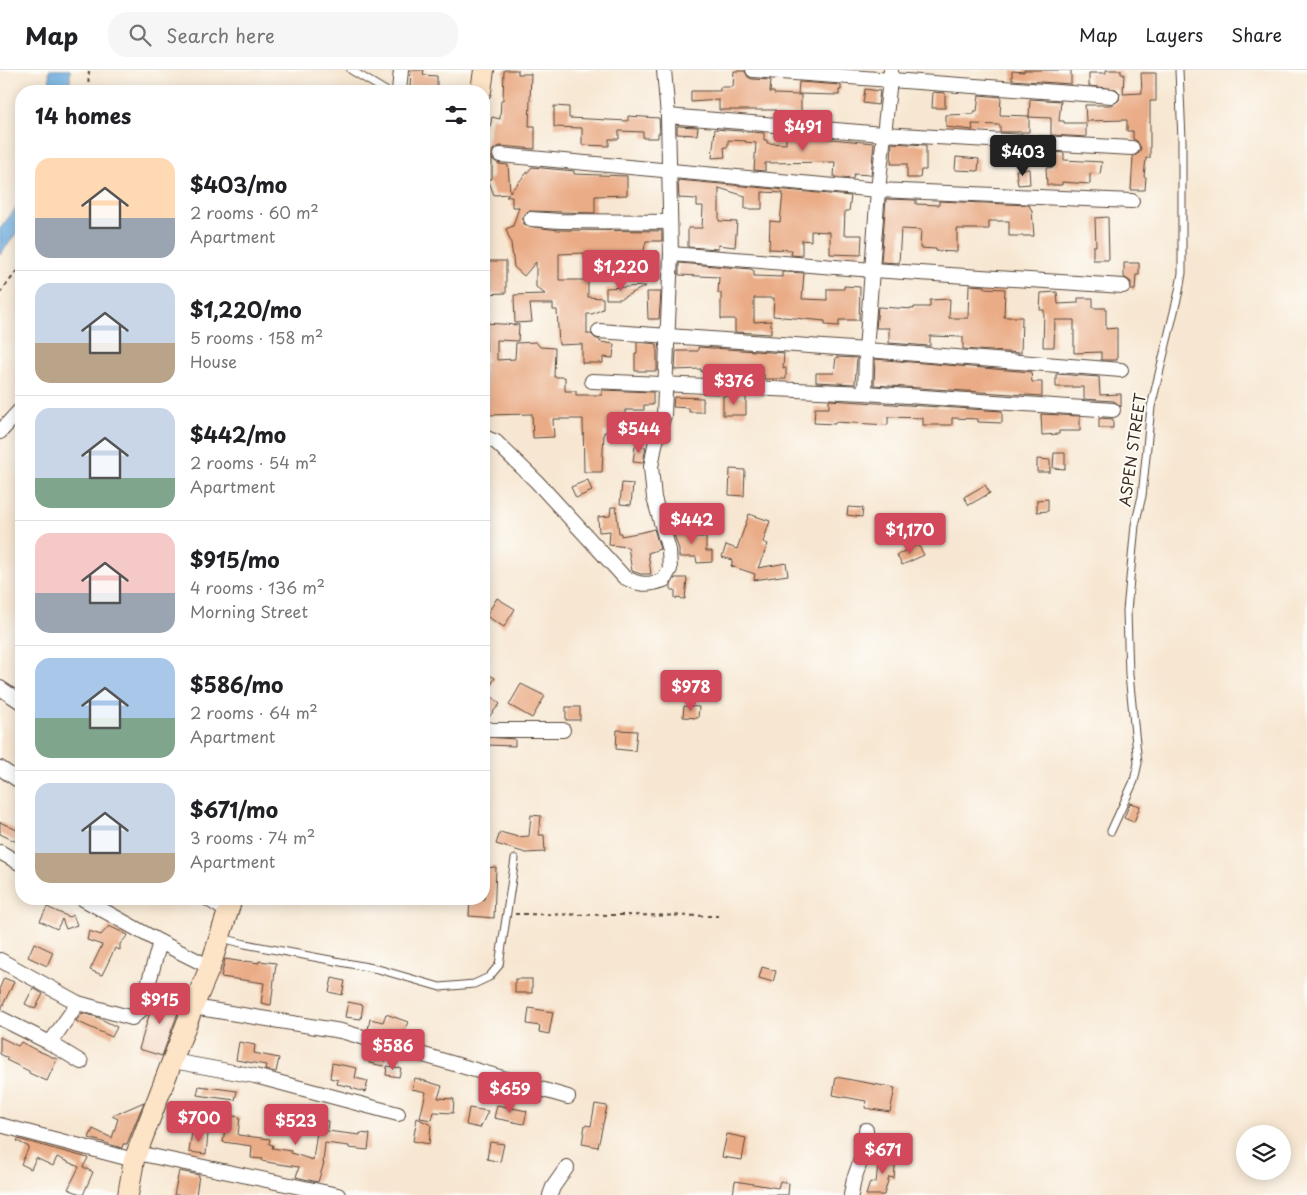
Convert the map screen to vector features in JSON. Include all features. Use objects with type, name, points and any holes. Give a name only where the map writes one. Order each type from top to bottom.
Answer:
[{"type":"street","points":[[400,85],[401,70]]},
{"type":"street","points":[[483,85],[484,70]]},
{"type":"street","points":[[490,440],[496,442],[537,482],[624,577],[637,584],[653,584],[664,580],[670,570],[669,550],[654,498],[651,467],[655,444],[664,415],[671,254],[668,116],[664,70]]},
{"type":"street","points":[[753,70],[890,75],[1112,96]]},
{"type":"street","points":[[865,393],[866,350],[878,190],[890,75]]},
{"type":"street","points":[[668,116],[884,134],[1132,148]]},
{"type":"street","points":[[500,155],[878,190],[1132,201]]},
{"type":"street","points":[[532,219],[670,222]]},
{"type":"street","points":[[671,254],[873,270],[1123,286]]},
{"type":"street","points":[[599,332],[1121,370]]},
{"type":"street","points":[[592,381],[865,393],[1113,410]]},
{"type":"street","points":[[0,432],[15,416]]},
{"type":"street","points":[[0,688],[15,698]]},
{"type":"street","points":[[490,730],[563,730]]},
{"type":"street","points":[[0,768],[15,778]]},
{"type":"street","points":[[0,852],[15,861]]},
{"type":"street","points":[[94,905],[210,967]]},
{"type":"street","points":[[128,1195],[136,1157],[210,967],[230,905]]},
{"type":"street","points":[[0,960],[78,1003],[132,1018],[141,1010],[160,942]]},
{"type":"street","points":[[50,1043],[78,1003]]},
{"type":"street","points":[[193,1007],[341,1031],[568,1097]]},
{"type":"street","points":[[0,1018],[50,1043],[81,1062]]},
{"type":"street","points":[[173,1061],[254,1076],[398,1114]]},
{"type":"street","points":[[0,1125],[136,1157],[338,1195]]},
{"type":"street","points":[[850,1195],[866,1146],[866,1130]]},
{"type":"street","points":[[550,1195],[553,1187],[567,1167]]},
{"type":"lane","points":[[351,70],[376,85]]},
{"type":"lane","name":"ASPEN STREET","points":[[1111,831],[1134,782],[1138,763],[1129,675],[1129,594],[1151,408],[1180,291],[1182,273],[1182,140],[1179,70]]},
{"type":"lane","points":[[0,423],[15,414]]},
{"type":"lane","points":[[219,937],[378,970],[440,987],[474,984],[489,978],[499,965],[515,859]]},
{"type":"path","points":[[88,85],[89,70]]},
{"type":"path","points":[[0,293],[15,274]]},
{"type":"path","points":[[506,914],[718,916]]},
{"type":"water","points":[[49,70],[70,70],[70,85],[50,85]]},
{"type":"water","points":[[15,209],[15,235],[0,255],[0,229]]},
{"type":"building","points":[[411,70],[424,70],[423,75],[437,76],[437,85],[410,85]]},
{"type":"building","points":[[504,70],[518,70],[518,74],[531,74],[529,126],[535,126],[535,149],[500,146],[493,150],[492,158],[490,158],[492,117],[500,119],[501,100],[503,100]]},
{"type":"building","points":[[1024,70],[1071,70],[1071,84],[1012,80],[1012,71],[1024,72]]},
{"type":"building","points":[[1106,70],[1121,70],[1121,74],[1124,74],[1123,94],[1142,93],[1141,73],[1156,73],[1156,101],[1150,101],[1150,158],[1146,158],[1145,190],[1131,190],[1133,157],[1139,153],[1141,148],[1137,141],[1133,139],[1133,131],[1127,131],[1127,120],[1086,121],[1085,105],[1112,105],[1119,100],[1120,93],[1116,89],[1089,86],[1089,73],[1106,73]]},
{"type":"building","points":[[734,71],[745,71],[748,77],[752,79],[771,80],[770,92],[774,92],[774,94],[801,95],[801,113],[795,113],[798,118],[794,118],[794,113],[776,112],[776,110],[719,110],[719,100],[691,102],[691,91],[720,91],[720,87],[733,87]]},
{"type":"building","points":[[799,82],[841,85],[841,90],[839,90],[839,95],[798,94]]},
{"type":"building","points":[[865,89],[880,91],[878,105],[863,103]]},
{"type":"building","points":[[933,92],[945,93],[945,108],[932,108]]},
{"type":"building","points":[[979,95],[1001,97],[1000,115],[1029,116],[1029,132],[1000,132],[1000,125],[972,124],[973,130],[946,127],[946,115],[974,114],[974,111],[977,111]]},
{"type":"building","points":[[1030,99],[1061,101],[1059,121],[1064,121],[1064,123],[1086,123],[1086,137],[1051,135],[1051,118],[1029,117]]},
{"type":"building","points":[[554,106],[569,107],[569,118],[628,121],[628,116],[659,118],[660,133],[658,133],[658,138],[643,138],[643,132],[619,131],[619,139],[609,139],[609,146],[582,145],[582,128],[554,127]]},
{"type":"building","points":[[677,126],[698,127],[697,135],[677,134]]},
{"type":"building","points":[[715,129],[764,133],[764,140],[767,140],[767,143],[786,144],[786,135],[874,143],[871,175],[854,174],[853,179],[834,177],[835,162],[765,163],[765,171],[754,170],[756,143],[746,141],[728,140],[728,147],[724,147],[725,157],[712,158]]},
{"type":"building","points":[[892,143],[926,145],[926,170],[921,170],[920,178],[907,178],[907,164],[891,164]]},
{"type":"building","points":[[1053,152],[1064,153],[1064,160],[1102,162],[1100,174],[1090,173],[1090,184],[1062,182],[1062,185],[1047,185],[1046,168],[1053,167]]},
{"type":"building","points":[[956,157],[979,159],[978,171],[955,170]]},
{"type":"building","points":[[492,159],[499,164],[508,165],[510,192],[532,167],[574,171],[574,174],[627,176],[627,195],[595,196],[595,213],[528,211],[522,218],[523,223],[527,226],[559,230],[662,231],[662,241],[646,241],[640,269],[625,265],[602,266],[602,259],[584,259],[584,253],[559,254],[559,280],[588,280],[588,297],[603,298],[603,309],[587,314],[587,334],[591,334],[600,342],[614,344],[613,358],[603,357],[603,363],[582,363],[582,344],[559,345],[557,310],[553,310],[553,304],[530,304],[532,322],[515,323],[514,295],[545,294],[536,287],[536,262],[524,276],[514,267],[511,243],[506,229],[513,226],[519,207],[512,207],[512,197],[506,197],[509,194],[494,195],[490,184],[490,179],[492,179]]},
{"type":"building","points":[[1029,169],[1030,184],[1018,185],[1016,170]]},
{"type":"building","points":[[678,180],[851,196],[849,211],[845,211],[844,235],[862,235],[861,255],[830,254],[830,232],[811,231],[811,241],[802,240],[802,256],[791,255],[792,250],[769,249],[770,221],[780,222],[783,193],[762,192],[762,209],[745,209],[745,196],[719,188],[719,221],[737,222],[735,247],[718,245],[718,249],[688,247],[688,228],[702,228],[703,206],[697,206],[697,199],[679,198]]},
{"type":"building","points":[[886,199],[916,200],[916,204],[939,205],[939,201],[1029,205],[1032,211],[1034,236],[1009,236],[1009,221],[989,221],[989,229],[957,229],[957,252],[936,251],[936,249],[920,248],[921,230],[901,229],[899,263],[881,262]]},
{"type":"building","points":[[1108,217],[1109,260],[1093,260],[1093,246],[1096,246],[1095,218]]},
{"type":"building","points":[[490,261],[506,261],[506,293],[490,294]]},
{"type":"building","points":[[679,263],[751,269],[754,271],[754,276],[782,277],[782,272],[804,273],[802,299],[827,300],[827,289],[844,289],[844,286],[860,287],[859,320],[839,320],[839,326],[825,325],[825,321],[773,316],[774,298],[754,298],[754,322],[771,321],[771,334],[735,332],[735,319],[721,319],[721,293],[718,293],[719,277],[679,275]]},
{"type":"building","points":[[1124,263],[1139,263],[1139,275],[1136,275],[1135,290],[1131,290],[1131,282],[1124,277]]},
{"type":"building","points":[[969,285],[1005,289],[1004,317],[1022,317],[1021,353],[963,349],[963,337],[930,336],[930,346],[889,343],[889,328],[876,328],[878,307],[914,309],[914,307],[930,307],[930,300],[950,299],[949,318],[968,318]]},
{"type":"building","points":[[646,286],[620,299],[606,299],[606,288]]},
{"type":"building","points":[[647,292],[661,292],[659,319],[648,319]]},
{"type":"building","points":[[1057,292],[1058,304],[1078,303],[1078,298],[1093,298],[1093,308],[1106,308],[1106,329],[1117,328],[1117,360],[1101,360],[1101,352],[1074,353],[1074,320],[1055,320],[1054,347],[1043,347],[1044,310],[1040,310],[1041,293]]},
{"type":"building","points":[[490,323],[519,325],[518,341],[497,340],[497,360],[515,359],[516,343],[536,342],[540,347],[555,348],[554,377],[565,377],[565,391],[576,391],[576,395],[602,395],[602,390],[653,392],[653,405],[644,405],[644,410],[625,410],[625,431],[608,430],[608,432],[604,432],[602,472],[584,472],[583,419],[553,419],[554,437],[533,438],[532,414],[490,415]]},
{"type":"building","points":[[637,342],[657,344],[657,371],[635,371]]},
{"type":"building","points":[[698,347],[784,353],[783,368],[786,368],[786,379],[764,379],[764,375],[746,375],[746,379],[730,378],[730,373],[701,372],[701,369],[675,370],[676,351],[698,351]]},
{"type":"building","points":[[836,357],[857,358],[855,384],[816,382],[816,373],[834,373]]},
{"type":"building","points":[[875,359],[1031,372],[1032,382],[1042,382],[1042,396],[874,385]]},
{"type":"building","points":[[1056,374],[1099,377],[1100,395],[1121,394],[1121,407],[1114,401],[1084,399],[1084,387],[1056,387]]},
{"type":"building","points":[[723,396],[746,397],[746,415],[723,415]]},
{"type":"building","points":[[674,397],[703,398],[703,412],[689,412],[689,408],[673,407]]},
{"type":"building","points":[[829,400],[1002,411],[1002,423],[978,422],[978,419],[952,418],[952,425],[923,425],[923,418],[888,417],[888,425],[835,422],[835,424],[814,423],[815,408],[829,408]]},
{"type":"building","points":[[1041,414],[1080,416],[1080,431],[1059,431],[1059,434],[1042,435]]},
{"type":"building","points":[[1099,418],[1113,419],[1113,428],[1099,428]]},
{"type":"building","points":[[635,446],[646,447],[643,463],[633,462]]},
{"type":"building","points":[[1054,453],[1065,453],[1065,469],[1053,468]]},
{"type":"building","points":[[1037,459],[1050,460],[1050,472],[1037,472]]},
{"type":"building","points":[[730,469],[745,470],[744,496],[729,495]]},
{"type":"building","points":[[588,480],[592,491],[576,498],[571,487]]},
{"type":"building","points":[[622,483],[633,484],[631,505],[620,504]]},
{"type":"building","points":[[985,485],[990,493],[969,505],[964,497]]},
{"type":"building","points":[[1048,499],[1048,511],[1037,512],[1037,500]]},
{"type":"building","points":[[611,507],[616,507],[621,536],[654,529],[660,549],[648,553],[651,574],[641,574],[632,571],[628,547],[609,545],[610,531],[599,532],[598,517],[610,516]]},
{"type":"building","points":[[848,507],[863,508],[862,517],[847,515]]},
{"type":"building","points":[[749,514],[770,521],[763,542],[768,544],[758,568],[786,563],[788,575],[754,580],[755,574],[731,566],[733,560],[722,557],[726,545],[737,549]]},
{"type":"building","points":[[679,525],[693,525],[693,537],[706,537],[706,551],[712,551],[712,562],[697,563],[696,557],[679,557],[679,549],[673,532],[679,532]]},
{"type":"building","points":[[918,544],[924,555],[902,565],[897,555]]},
{"type":"building","points":[[675,578],[687,578],[685,599],[675,598],[675,590],[671,590],[671,585]]},
{"type":"building","points":[[497,598],[515,609],[504,627],[490,618],[490,609]]},
{"type":"building","points":[[490,675],[495,678],[490,687]]},
{"type":"building","points":[[521,684],[545,696],[532,718],[509,705]]},
{"type":"building","points":[[490,695],[500,704],[490,716]]},
{"type":"building","points":[[684,706],[699,707],[698,718],[683,717]]},
{"type":"building","points":[[566,707],[580,707],[580,720],[566,720]]},
{"type":"building","points":[[617,730],[637,731],[635,751],[616,749]]},
{"type":"building","points":[[490,737],[515,739],[515,746],[490,745]]},
{"type":"building","points":[[1130,803],[1140,806],[1134,822],[1124,818]]},
{"type":"building","points":[[531,815],[541,816],[539,835],[544,835],[545,852],[526,853],[496,844],[500,832],[518,837],[529,836]]},
{"type":"building","points":[[0,822],[15,829],[15,841],[0,834]]},
{"type":"building","points":[[496,867],[494,918],[469,916],[470,905],[490,905],[490,868]]},
{"type":"building","points":[[47,907],[69,917],[73,915],[77,925],[66,929],[62,919],[57,929],[40,921]]},
{"type":"building","points":[[109,926],[128,935],[120,944],[120,950],[115,948],[102,975],[90,970],[102,945],[87,940],[89,931],[101,935]]},
{"type":"building","points":[[34,943],[53,952],[47,966],[28,957]]},
{"type":"building","points":[[225,959],[244,962],[276,963],[271,1005],[261,1003],[264,983],[221,977]]},
{"type":"building","points":[[762,967],[776,971],[773,982],[759,978]]},
{"type":"building","points":[[4,978],[14,982],[1,1009],[0,987]]},
{"type":"building","points":[[332,978],[345,981],[342,995],[329,992]]},
{"type":"building","points":[[515,979],[532,979],[532,993],[515,993]]},
{"type":"building","points":[[33,988],[43,994],[35,1009],[25,1004]]},
{"type":"building","points":[[155,995],[182,1002],[162,1056],[139,1049]]},
{"type":"building","points":[[348,1002],[363,1005],[361,1019],[345,1017]]},
{"type":"building","points":[[529,1008],[553,1012],[549,1034],[539,1032],[540,1026],[527,1024]]},
{"type":"building","points":[[82,1013],[97,1017],[117,1027],[112,1037],[76,1021]]},
{"type":"building","points":[[386,1014],[408,1022],[401,1039],[368,1030],[370,1019],[383,1022]]},
{"type":"building","points":[[0,1037],[18,1046],[21,1042],[57,1059],[47,1081],[6,1060],[8,1058],[0,1054]]},
{"type":"building","points":[[239,1042],[255,1045],[254,1053],[279,1058],[276,1072],[265,1070],[266,1065],[236,1060]]},
{"type":"building","points":[[371,1049],[386,1053],[384,1066],[369,1063]]},
{"type":"building","points":[[332,1063],[357,1068],[355,1078],[368,1081],[365,1092],[337,1084],[338,1080],[330,1078]]},
{"type":"building","points":[[387,1066],[401,1068],[399,1077],[386,1075]]},
{"type":"building","points":[[836,1077],[895,1088],[890,1112],[865,1108],[866,1101],[833,1095]]},
{"type":"building","points":[[415,1078],[442,1086],[438,1098],[454,1099],[453,1113],[434,1112],[432,1120],[420,1118],[426,1092],[412,1089]]},
{"type":"building","points":[[199,1086],[237,1091],[235,1100],[197,1095]]},
{"type":"building","points":[[144,1102],[127,1144],[123,1144],[122,1148],[89,1138],[93,1129],[112,1138],[118,1119],[112,1116]]},
{"type":"building","points":[[595,1104],[607,1106],[598,1147],[582,1144],[585,1125],[591,1126]]},
{"type":"building","points":[[497,1105],[527,1111],[524,1124],[494,1118]]},
{"type":"building","points":[[469,1108],[488,1111],[480,1128],[466,1125]]},
{"type":"building","points":[[227,1115],[240,1117],[238,1135],[270,1139],[269,1144],[273,1145],[272,1148],[291,1151],[291,1153],[313,1160],[317,1131],[295,1128],[296,1117],[328,1121],[327,1131],[360,1135],[360,1133],[370,1134],[368,1150],[325,1143],[324,1163],[318,1182],[296,1177],[299,1167],[251,1158],[252,1146],[223,1142]]},
{"type":"building","points":[[417,1118],[431,1125],[429,1144],[413,1141]]},
{"type":"building","points":[[192,1132],[208,1134],[206,1154],[189,1152]]},
{"type":"building","points":[[727,1134],[746,1138],[742,1160],[722,1157]]},
{"type":"building","points":[[18,1139],[88,1158],[83,1167],[93,1172],[83,1195],[68,1189],[79,1167],[57,1157],[53,1166],[36,1158],[31,1169],[21,1164],[29,1147],[17,1141]]},
{"type":"building","points":[[490,1142],[504,1144],[500,1162],[487,1159]]},
{"type":"building","points":[[879,1154],[896,1156],[894,1178],[889,1177],[884,1195],[866,1195],[870,1182],[876,1183]]},
{"type":"building","points":[[179,1171],[199,1175],[196,1195],[174,1195]]},
{"type":"building","points":[[735,1181],[778,1188],[780,1181],[789,1183],[788,1195],[733,1195]]}]
